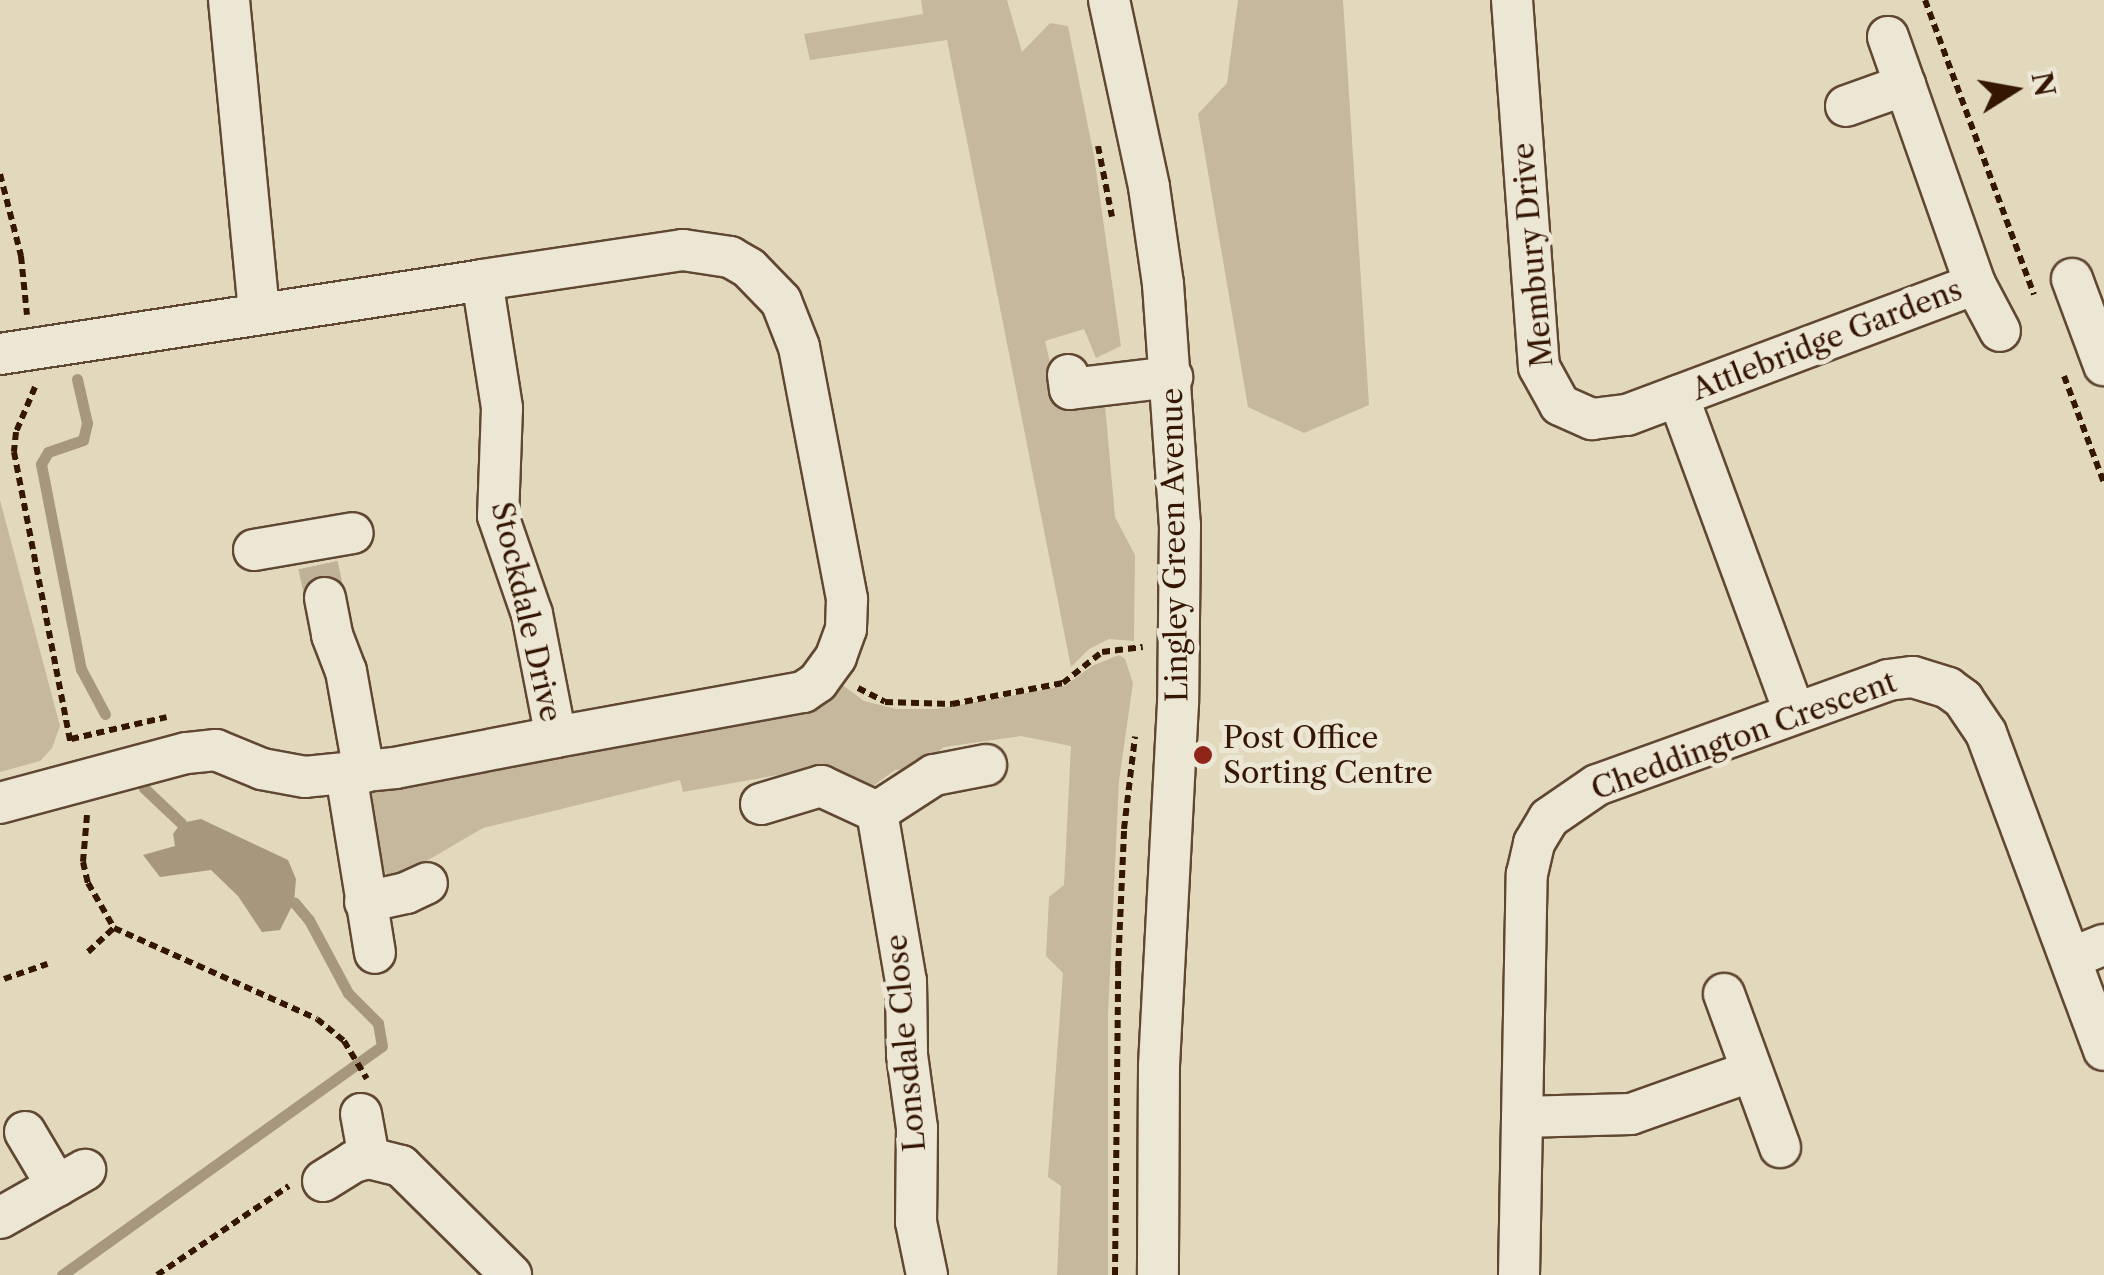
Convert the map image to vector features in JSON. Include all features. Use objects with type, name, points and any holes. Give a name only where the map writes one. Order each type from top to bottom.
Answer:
[{"type":"street","points":[[229,0],[259,312]]},
{"type":"street","name":"Lingley Green Avenue","points":[[1109,0],[1149,187],[1172,377],[1182,618],[1162,962],[1158,1275]]},
{"type":"street","name":"Membury Drive","points":[[1512,0],[1539,367],[1547,388],[1560,405],[1592,419],[1628,414],[1678,396]]},
{"type":"street","name":"Attlebridge Gardens","points":[[1888,36],[1975,284],[2000,331]]},
{"type":"street","points":[[1846,106],[1905,84]]},
{"type":"street","points":[[14,341],[259,312],[684,250],[730,257],[750,268],[781,301],[799,347],[847,599],[846,628],[836,657],[818,682],[803,692],[556,737]]},
{"type":"street","points":[[2072,279],[2103,360]]},
{"type":"street","name":"Stockdale Drive","points":[[0,802],[186,752],[216,750],[283,775],[355,773],[556,737],[532,614],[498,516],[502,408],[482,280]]},
{"type":"street","name":"Attlebridge Gardens","points":[[1678,396],[1975,284]]},
{"type":"street","points":[[1068,375],[1070,389],[1172,377]]},
{"type":"street","points":[[1678,396],[1794,712]]},
{"type":"street","points":[[319,568],[353,533]]},
{"type":"street","points":[[254,550],[319,568]]},
{"type":"street","points":[[319,568],[346,671],[365,902],[374,953]]},
{"type":"street","name":"Cheddington Crescent","points":[[1519,1275],[1524,905],[1534,844],[1549,818],[1597,785],[1888,680],[1913,677],[1936,682],[1963,699],[1986,732],[2087,952],[2104,1050]]},
{"type":"street","points":[[761,804],[821,786],[876,812],[934,776],[986,766]]},
{"type":"street","name":"Lonsdale Close","points":[[876,812],[906,981],[907,1054],[917,1128],[916,1222],[927,1275]]},
{"type":"street","points":[[365,902],[406,894],[427,883]]},
{"type":"street","points":[[1724,994],[1780,1147]]},
{"type":"street","points":[[1522,1117],[1631,1114],[1752,1071]]},
{"type":"street","points":[[363,1095],[369,1158]]},
{"type":"street","points":[[0,1218],[71,1178],[26,1132]]},
{"type":"street","points":[[324,1182],[352,1162],[385,1159],[414,1175],[511,1275]]},
{"type":"path","points":[[1925,0],[2036,299]]},
{"type":"path","points":[[1096,136],[1115,233]]},
{"type":"path","points":[[0,174],[21,256],[14,341]]},
{"type":"path","points":[[2063,372],[2104,483]]},
{"type":"path","points":[[34,376],[34,387],[16,432],[14,452],[72,751]]},
{"type":"path","points":[[1142,666],[1144,628]]},
{"type":"path","points":[[850,683],[885,702],[952,704],[1062,683],[1102,652],[1144,647]]},
{"type":"path","points":[[1115,1275],[1118,968],[1124,829],[1137,722]]},
{"type":"path","points":[[84,802],[83,862],[88,883],[114,928],[318,1019],[344,1041],[363,1095]]},
{"type":"path","points":[[88,952],[114,928]]},
{"type":"path","points":[[4,978],[47,964]]},
{"type":"path","points":[[157,1275],[300,1180],[324,1182]]},
{"type":"shaded area","points":[[921,0],[1007,0],[1022,52],[1050,23],[1068,26],[1094,156],[1121,346],[1096,358],[1084,329],[1045,341],[1059,401],[1105,405],[1115,517],[1135,555],[1134,641],[1109,639],[1089,649],[1071,667],[947,40],[810,60],[804,34],[923,14]]},
{"type":"shaded area","points":[[1238,0],[1343,0],[1369,405],[1304,433],[1248,407],[1198,114],[1227,83]]},
{"type":"shaded area","points":[[0,500],[60,726],[52,748],[40,761],[0,772]]},
{"type":"shaded area","points":[[1119,655],[1125,659],[1133,683],[1119,781],[1108,1015],[1108,1275],[1057,1275],[1061,1186],[1048,1177],[1063,973],[1046,956],[1049,897],[1064,885],[1071,746],[1021,736],[944,747],[919,767],[895,770],[873,786],[855,789],[806,770],[683,792],[680,780],[483,828],[406,873],[387,874],[364,851],[358,800],[375,783],[837,681],[864,701],[896,709],[936,709],[1065,686],[1092,666]]},
{"type":"shaded area","points":[[201,819],[288,860],[296,879],[294,902],[280,930],[262,932],[238,896],[211,870],[160,877],[143,855],[175,846],[173,834],[181,823]]},
{"type":"waterway","points":[[77,379],[87,423],[83,440],[48,452],[41,464],[81,669],[105,714]]},
{"type":"waterway","points":[[144,788],[181,823]]},
{"type":"waterway","points":[[62,1275],[382,1046],[378,1023],[348,993],[309,920],[294,902]]},
{"type":"tunnel","points":[[318,565],[325,598]]},
{"type":"place","name":"Post Office Sorting Centre","points":[[1203,755]]}]
